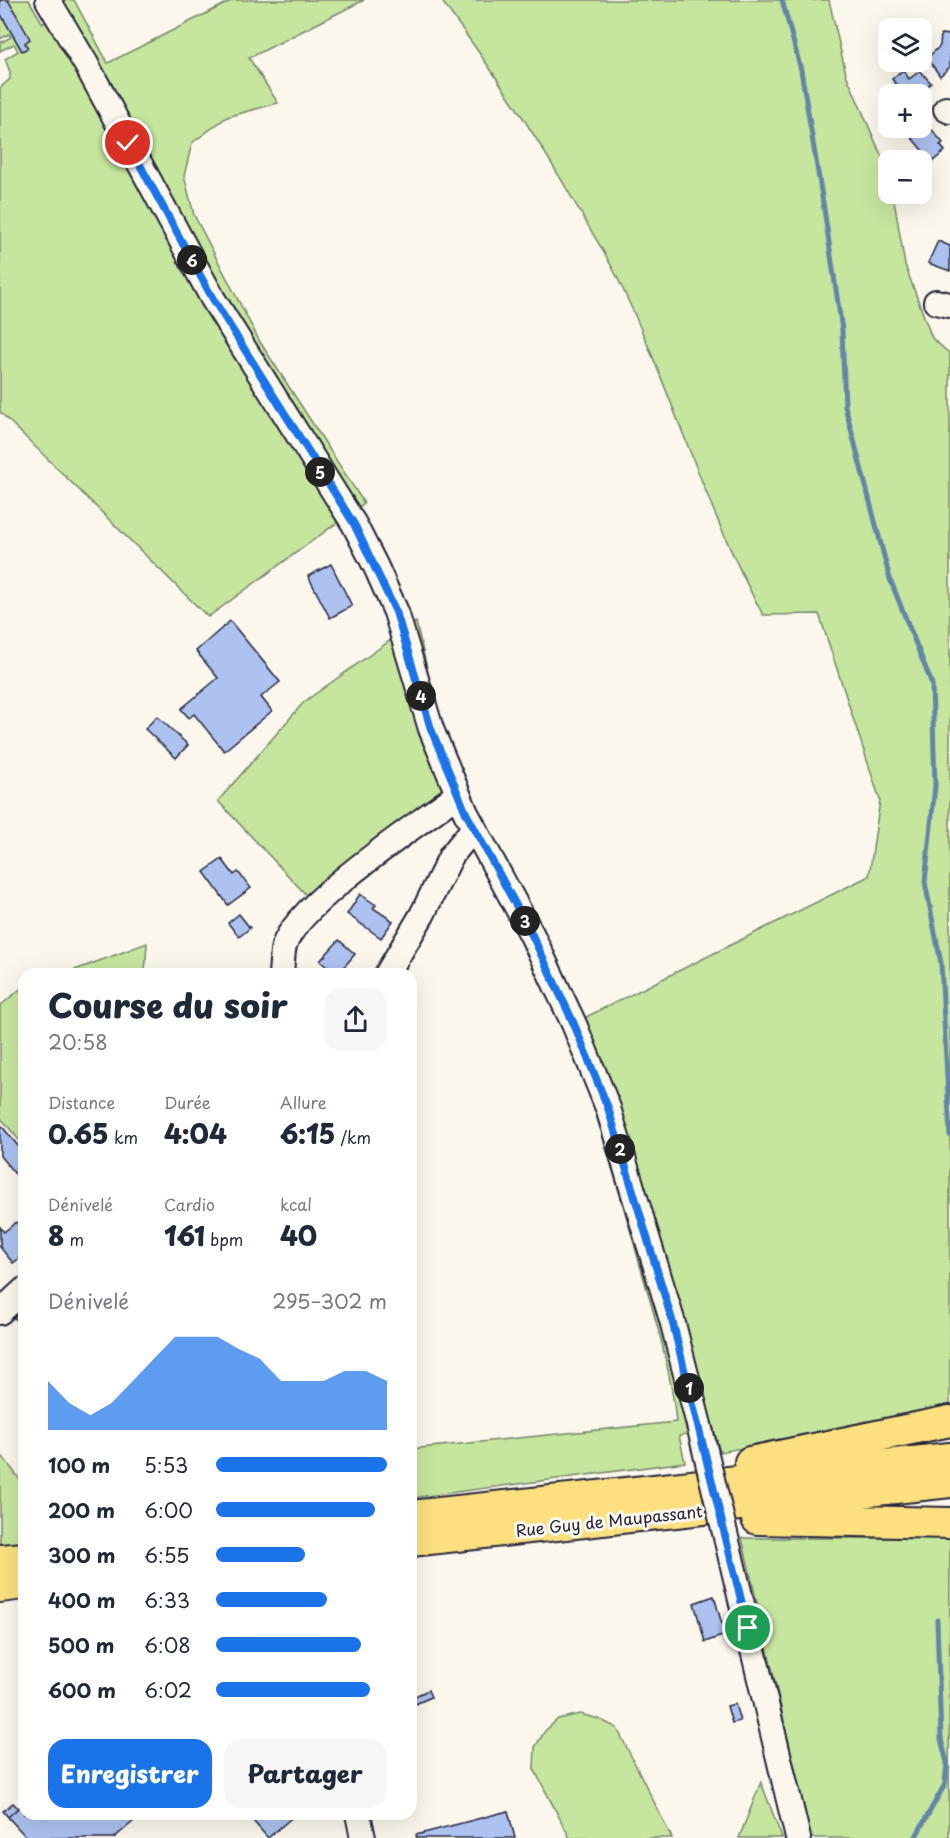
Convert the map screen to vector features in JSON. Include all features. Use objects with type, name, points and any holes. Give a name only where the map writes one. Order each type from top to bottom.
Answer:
[{"type":"main road","points":[[573,1499],[950,1421]]},
{"type":"main road","name":"Rue Guy de Maupassant","points":[[417,1515],[950,1458]]},
{"type":"main road","name":"Rue Guy de Maupassant","points":[[417,1540],[950,1482]]},
{"type":"main road","points":[[646,1516],[950,1523]]},
{"type":"main road","points":[[0,1560],[18,1558]]},
{"type":"main road","points":[[0,1587],[18,1585]]},
{"type":"street","points":[[48,0],[86,64],[213,299],[354,524],[396,612],[431,729],[458,794],[537,945],[574,1024],[608,1108],[672,1320],[798,1838]]},
{"type":"street","points":[[282,968],[284,944],[302,917],[349,875],[458,794]]},
{"type":"street","points":[[391,968],[422,915],[451,855],[474,828]]},
{"type":"street","points":[[0,1312],[18,1296]]},
{"type":"street","points":[[359,1820],[363,1838]]},
{"type":"green space","points":[[0,0],[29,0],[43,24],[59,6],[56,0],[74,0],[108,63],[233,0],[364,0],[249,58],[278,103],[227,117],[192,143],[184,176],[194,215],[260,342],[364,503],[208,617],[0,412],[0,88],[10,79],[5,59],[18,51],[14,44],[0,51],[0,43],[11,37],[9,34],[0,39]]},
{"type":"green space","points":[[441,0],[829,0],[846,74],[879,150],[878,204],[895,204],[905,265],[932,338],[950,354],[950,1410],[720,1452],[713,1426],[679,1436],[685,1462],[417,1497],[417,1448],[676,1422],[666,1360],[655,1319],[604,1142],[566,1027],[869,876],[880,800],[819,614],[763,615],[723,533],[656,364],[611,265],[533,133]]},
{"type":"green space","points":[[416,622],[439,719],[465,776],[311,900],[218,801],[304,702]]},
{"type":"green space","points":[[147,943],[145,968],[80,968]]},
{"type":"green space","points":[[18,991],[18,1139],[0,1117],[0,1006]]},
{"type":"green space","points":[[0,1453],[18,1477],[18,1544],[0,1546]]},
{"type":"green space","points":[[742,1538],[950,1538],[949,1838],[811,1838]]},
{"type":"green space","points":[[580,1714],[599,1719],[617,1728],[672,1838],[570,1838],[534,1769],[535,1747],[545,1731],[558,1719]]},
{"type":"green space","points":[[761,1782],[782,1838],[739,1838]]},
{"type":"building","points":[[0,0],[8,0],[30,39],[25,43],[28,48],[22,51],[0,13]]},
{"type":"building","points":[[941,34],[950,35],[950,67],[940,76],[932,65],[932,53],[940,46]]},
{"type":"building","points":[[901,72],[904,72],[909,79],[921,72],[931,83],[896,84],[892,79]]},
{"type":"building","points":[[932,130],[943,143],[940,145],[945,151],[932,162],[932,150],[922,150],[912,138],[932,138]]},
{"type":"building","points":[[938,241],[950,246],[950,271],[928,263]]},
{"type":"building","points":[[331,564],[352,606],[330,618],[308,576]]},
{"type":"building","points":[[230,621],[280,682],[261,697],[272,711],[224,751],[194,714],[189,718],[181,709],[218,678],[196,651]]},
{"type":"building","points":[[157,716],[188,745],[176,758],[145,729]]},
{"type":"building","points":[[222,859],[234,875],[238,872],[251,888],[228,905],[204,872]]},
{"type":"building","points":[[360,894],[376,905],[373,908],[393,921],[381,938],[347,914]]},
{"type":"building","points":[[239,914],[250,928],[239,937],[228,923]]},
{"type":"building","points":[[339,940],[355,954],[343,968],[328,968],[320,961]]},
{"type":"building","points":[[0,1124],[18,1146],[18,1172],[15,1174],[0,1156]]},
{"type":"building","points":[[16,1222],[18,1224],[18,1259],[13,1263],[0,1247],[0,1227],[4,1232]]},
{"type":"building","points":[[18,1310],[18,1322],[12,1315]]},
{"type":"building","points":[[714,1596],[725,1635],[705,1642],[694,1603]]},
{"type":"building","points":[[428,1690],[431,1697],[417,1703],[417,1695]]},
{"type":"building","points":[[735,1704],[740,1721],[732,1723],[727,1706]]},
{"type":"building","points":[[13,1803],[18,1808],[8,1817],[3,1811]]},
{"type":"building","points":[[18,1808],[18,1820],[135,1820],[114,1838],[27,1838],[8,1817]]},
{"type":"building","points":[[508,1811],[515,1838],[417,1838],[416,1835]]},
{"type":"building","points":[[252,1820],[289,1820],[268,1838]]},
{"type":"waterway","points":[[782,0],[801,70],[824,209],[842,330],[845,406],[890,579],[932,684],[935,786],[925,882],[941,963],[950,1135]]},
{"type":"waterway","points":[[915,1838],[945,1784],[947,1763],[941,1739],[937,1620]]},
{"type":"route","points":[[128,143],[213,299],[292,429],[354,524],[376,567],[396,612],[431,729],[466,813],[532,935],[574,1024],[608,1108],[672,1320],[748,1628]]}]
